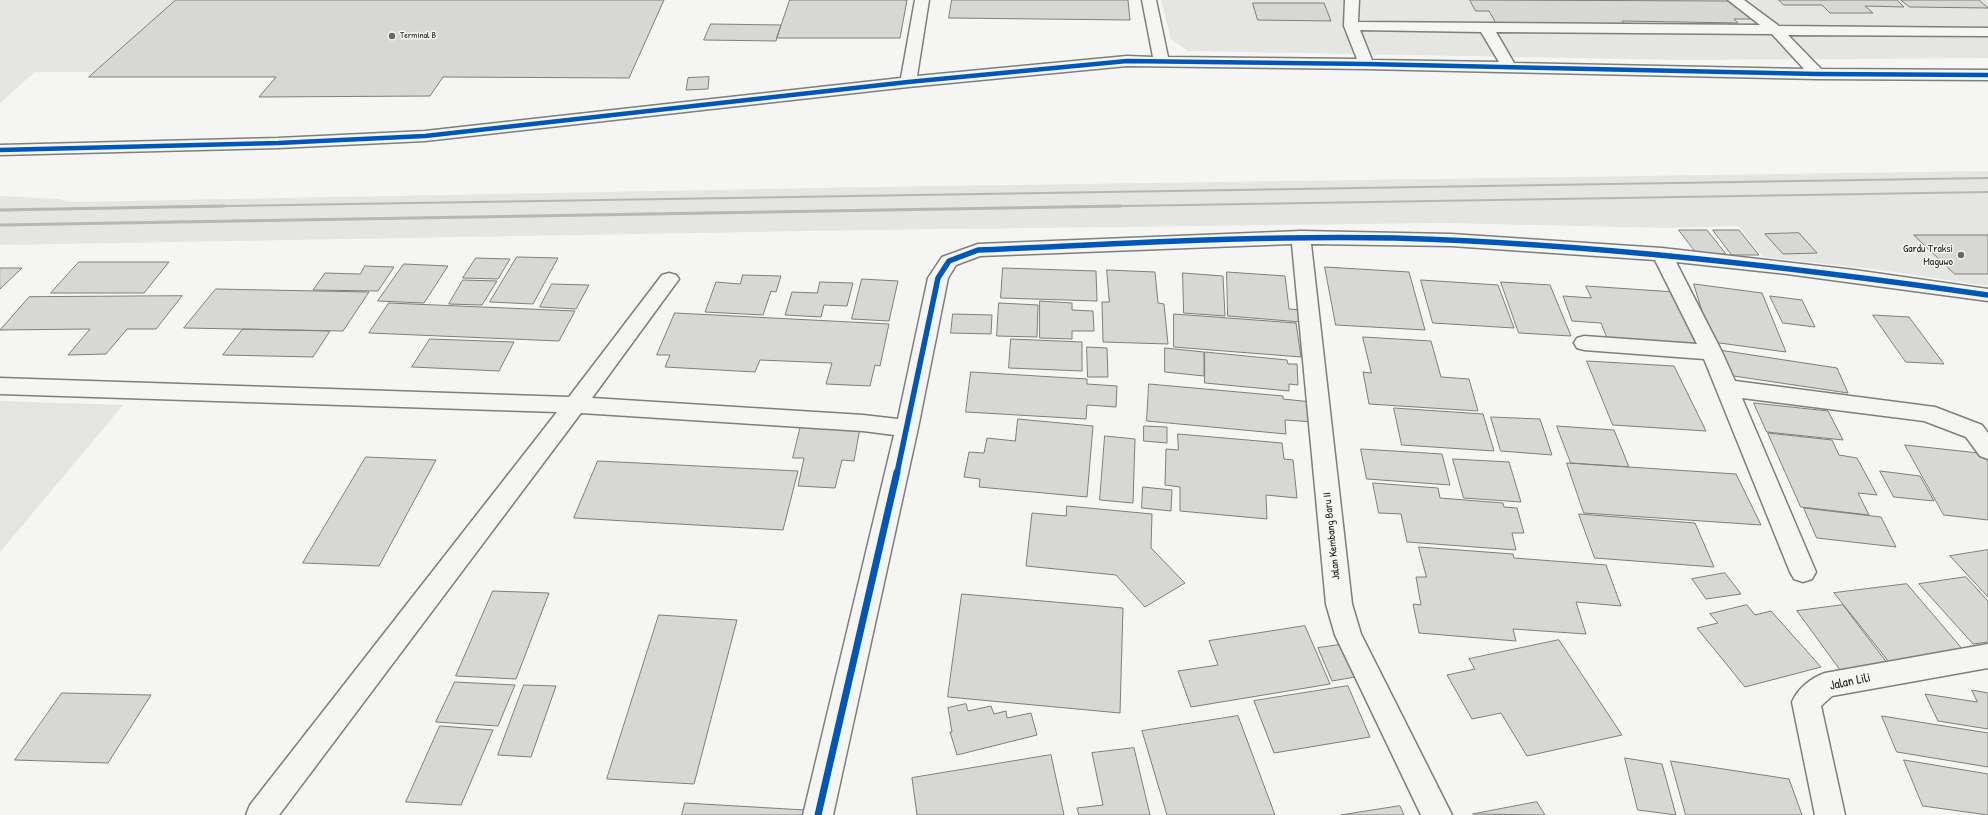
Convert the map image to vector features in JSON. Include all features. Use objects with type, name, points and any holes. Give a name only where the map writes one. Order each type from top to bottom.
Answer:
[{"type":"street","points":[[908,82],[922,0]]},
{"type":"street","points":[[1149,0],[1161,61]]},
{"type":"street","points":[[1352,0],[1351,26],[1366,64]]},
{"type":"street","points":[[1735,0],[1777,31],[1817,74]]},
{"type":"street","points":[[1351,26],[1988,32]]},
{"type":"street","points":[[1486,27],[1508,68]]},
{"type":"street","points":[[0,150],[278,143],[426,136],[908,82],[1127,61],[1366,64],[1817,74],[1988,74]]},
{"type":"street","points":[[818,815],[907,428],[938,278],[949,261],[978,250],[1301,237],[1449,240],[1555,245],[1662,254],[1854,275],[1988,295]]},
{"type":"street","name":"Jalan Kembang Baru II","points":[[1301,237],[1339,604],[1348,635],[1437,815]]},
{"type":"street","points":[[1662,254],[1712,352],[1803,572]]},
{"type":"street","points":[[261,815],[575,405],[669,279]]},
{"type":"street","points":[[1584,342],[1712,352]]},
{"type":"street","points":[[0,386],[575,405],[907,428]]},
{"type":"street","points":[[1727,388],[1927,413],[1974,432],[1988,450]]},
{"type":"street","name":"Jalan Lili","points":[[1830,815],[1806,702],[1825,685],[1988,656]]},
{"type":"shaded area","name":"Terminal B","points":[[0,0],[664,0],[629,78],[443,77],[430,96],[259,97],[275,77],[89,77],[94,72],[35,72],[0,103]]},
{"type":"shaded area","points":[[1161,0],[1988,0],[1988,58],[1682,60],[1188,51],[1171,39]]},
{"type":"shaded area","points":[[1988,171],[1988,286],[1881,270],[1763,257],[1738,226],[1670,228],[1443,223],[868,230],[0,245],[0,196],[58,199],[71,202],[871,187]]},
{"type":"shaded area","points":[[0,401],[123,405],[0,552]]},
{"type":"building","name":"Terminal B","points":[[176,0],[664,0],[629,78],[443,77],[430,96],[259,97],[276,77],[89,77]]},
{"type":"building","points":[[790,0],[907,0],[900,38],[777,38]]},
{"type":"building","points":[[952,0],[1128,0],[1130,20],[949,18]]},
{"type":"building","points":[[1470,0],[1734,1],[1752,19],[1734,19],[1738,23],[1622,21],[1627,28],[1497,25],[1489,11],[1476,11]]},
{"type":"building","points":[[1779,0],[1897,0],[1904,7],[1865,6],[1873,13],[1830,13],[1822,5],[1784,5]]},
{"type":"building","points":[[1901,0],[1979,0],[1988,8],[1910,7]]},
{"type":"building","points":[[1253,3],[1324,3],[1331,21],[1258,20]]},
{"type":"building","points":[[711,24],[781,25],[776,41],[704,40]]},
{"type":"building","points":[[709,77],[708,89],[686,90],[688,78]]},
{"type":"building","points":[[1679,230],[1707,230],[1726,254],[1698,255]]},
{"type":"building","points":[[1713,230],[1739,230],[1759,255],[1732,255]]},
{"type":"building","points":[[1799,233],[1817,253],[1783,254],[1765,234]]},
{"type":"building","name":"Gardu Traksi Maguwo","points":[[1914,235],[1988,235],[1988,274],[1955,274]]},
{"type":"building","points":[[517,257],[558,258],[533,304],[490,302]]},
{"type":"building","points":[[476,258],[510,259],[498,279],[463,278]]},
{"type":"building","points":[[79,262],[169,262],[144,293],[51,293]]},
{"type":"building","points":[[404,264],[448,266],[424,303],[378,301]]},
{"type":"building","points":[[365,266],[394,267],[378,291],[313,290],[325,273],[360,274]]},
{"type":"building","points":[[1325,267],[1409,272],[1425,330],[1336,325]]},
{"type":"building","points":[[0,268],[22,268],[0,289]]},
{"type":"building","points":[[1003,268],[1096,271],[1097,301],[1001,298]]},
{"type":"building","points":[[1107,270],[1155,272],[1158,303],[1164,304],[1168,344],[1103,342],[1102,302],[1109,302]]},
{"type":"building","points":[[1227,272],[1285,276],[1289,309],[1300,310],[1301,322],[1228,316]]},
{"type":"building","points":[[1183,273],[1223,276],[1225,316],[1184,313]]},
{"type":"building","points":[[743,275],[781,276],[776,292],[771,291],[763,315],[705,312],[716,282],[740,284]]},
{"type":"building","points":[[862,279],[898,281],[889,321],[852,319]]},
{"type":"building","points":[[463,280],[497,281],[482,305],[449,304]]},
{"type":"building","points":[[1421,280],[1498,285],[1514,328],[1433,323]]},
{"type":"building","points":[[820,282],[853,283],[847,306],[824,305],[821,317],[785,315],[792,292],[817,293]]},
{"type":"building","points":[[1501,282],[1550,285],[1571,336],[1519,333]]},
{"type":"building","points":[[552,284],[589,285],[576,309],[540,307]]},
{"type":"building","points":[[1694,284],[1762,293],[1786,352],[1712,342]]},
{"type":"building","points":[[1586,286],[1675,292],[1703,350],[1609,343],[1601,323],[1572,321],[1563,296],[1591,298]]},
{"type":"building","points":[[216,289],[369,292],[343,331],[184,328]]},
{"type":"building","points":[[182,296],[156,329],[127,329],[106,354],[68,355],[90,329],[0,330],[29,297]]},
{"type":"building","points":[[1770,296],[1802,300],[1815,327],[1783,323]]},
{"type":"building","points":[[1040,301],[1072,303],[1072,310],[1093,311],[1094,331],[1072,331],[1072,339],[1040,338]]},
{"type":"building","points":[[389,303],[575,311],[559,341],[369,333]]},
{"type":"building","points":[[999,303],[1038,305],[1037,337],[997,336]]},
{"type":"building","points":[[675,313],[889,324],[880,366],[875,365],[870,386],[826,384],[832,363],[760,360],[755,372],[665,367],[670,355],[657,355]]},
{"type":"building","points":[[953,314],[992,315],[991,334],[951,333]]},
{"type":"building","points":[[1174,314],[1296,323],[1301,357],[1174,347]]},
{"type":"building","points":[[1873,315],[1909,317],[1944,364],[1906,362]]},
{"type":"building","points":[[243,329],[330,331],[313,357],[223,355]]},
{"type":"building","points":[[1363,337],[1431,341],[1441,377],[1469,379],[1478,411],[1369,404],[1363,372],[1371,373]]},
{"type":"building","points":[[430,339],[514,342],[499,371],[412,367]]},
{"type":"building","points":[[1011,339],[1082,342],[1082,371],[1009,368]]},
{"type":"building","points":[[1087,347],[1107,348],[1108,377],[1088,377]]},
{"type":"building","points":[[1165,348],[1204,352],[1204,376],[1165,372]]},
{"type":"building","points":[[1719,350],[1837,368],[1848,393],[1727,375]]},
{"type":"building","points":[[1205,352],[1287,360],[1288,364],[1297,364],[1298,385],[1289,384],[1289,391],[1205,383]]},
{"type":"building","points":[[1587,361],[1674,366],[1706,431],[1613,425]]},
{"type":"building","points":[[971,372],[1087,379],[1087,384],[1117,386],[1116,407],[1087,405],[1086,419],[966,412]]},
{"type":"building","points":[[1149,384],[1283,396],[1283,399],[1312,402],[1314,422],[1285,420],[1286,434],[1147,421]]},
{"type":"building","points":[[1754,403],[1828,411],[1843,440],[1767,432]]},
{"type":"building","points":[[1394,408],[1483,414],[1494,451],[1402,445]]},
{"type":"building","points":[[1491,417],[1540,419],[1552,455],[1501,451]]},
{"type":"building","points":[[1018,419],[1093,426],[1087,497],[979,487],[980,479],[964,477],[969,452],[984,453],[987,438],[1015,441]]},
{"type":"building","points":[[801,425],[860,428],[854,461],[842,460],[835,488],[798,486],[804,458],[793,458]]},
{"type":"building","points":[[1144,426],[1167,427],[1167,443],[1144,441]]},
{"type":"building","points":[[1557,426],[1614,430],[1629,467],[1571,463]]},
{"type":"building","points":[[1768,433],[1832,440],[1839,455],[1857,458],[1877,495],[1858,493],[1869,515],[1801,507]]},
{"type":"building","points":[[1178,434],[1282,443],[1284,459],[1293,460],[1297,498],[1266,495],[1267,519],[1180,511],[1180,487],[1165,485],[1166,449],[1178,450]]},
{"type":"building","points":[[1105,436],[1135,439],[1133,503],[1100,500]]},
{"type":"building","points":[[1905,445],[1988,454],[1988,520],[1944,515]]},
{"type":"building","points":[[1361,449],[1442,454],[1450,485],[1367,479]]},
{"type":"building","points":[[366,457],[436,460],[379,566],[303,563]]},
{"type":"building","points":[[1453,459],[1509,462],[1521,502],[1464,498]]},
{"type":"building","points":[[598,461],[798,471],[783,530],[574,518]]},
{"type":"building","points":[[1567,463],[1736,474],[1761,525],[1584,513]]},
{"type":"building","points":[[1880,471],[1920,476],[1934,501],[1894,497]]},
{"type":"building","points":[[1373,483],[1438,488],[1440,498],[1503,503],[1504,507],[1517,508],[1524,533],[1512,533],[1516,550],[1407,542],[1401,514],[1379,513]]},
{"type":"building","points":[[1143,487],[1172,490],[1171,511],[1142,508]]},
{"type":"building","points":[[1067,506],[1152,514],[1151,548],[1185,583],[1145,607],[1116,575],[1026,566],[1032,513],[1066,516]]},
{"type":"building","points":[[1804,508],[1881,517],[1896,547],[1817,538]]},
{"type":"building","points":[[1579,514],[1695,523],[1714,567],[1595,558]]},
{"type":"building","points":[[1419,547],[1513,554],[1514,558],[1606,565],[1621,606],[1576,602],[1586,634],[1513,629],[1516,641],[1419,633],[1413,604],[1421,605],[1416,577],[1426,577]]},
{"type":"building","points":[[1988,550],[1988,597],[1950,556]]},
{"type":"building","points":[[1725,573],[1741,594],[1706,599],[1692,579]]},
{"type":"building","points":[[1966,577],[1988,601],[1988,642],[1973,644],[1919,584]]},
{"type":"building","points":[[1907,584],[1970,658],[1893,667],[1834,593]]},
{"type":"building","points":[[493,591],[549,593],[516,679],[456,676]]},
{"type":"building","points":[[962,594],[1123,608],[1120,713],[948,697]]},
{"type":"building","points":[[1747,605],[1755,615],[1771,611],[1821,667],[1745,687],[1697,628],[1718,623],[1710,614]]},
{"type":"building","points":[[1843,605],[1891,668],[1843,674],[1797,611]]},
{"type":"building","points":[[659,615],[737,620],[694,784],[607,779]]},
{"type":"building","points":[[1305,626],[1330,684],[1191,707],[1178,671],[1218,665],[1209,641]]},
{"type":"building","points":[[1559,640],[1622,735],[1527,756],[1501,713],[1472,719],[1447,675],[1475,669],[1469,659]]},
{"type":"building","points":[[1346,644],[1361,676],[1332,681],[1318,648]]},
{"type":"building","points":[[455,682],[515,685],[498,726],[436,722]]},
{"type":"building","points":[[524,685],[556,686],[531,757],[498,755]]},
{"type":"building","points":[[1348,686],[1370,737],[1274,753],[1254,701]]},
{"type":"building","points":[[1972,690],[1988,693],[1988,729],[1938,721],[1925,694],[1977,702]]},
{"type":"building","points":[[62,693],[151,695],[108,763],[15,760]]},
{"type":"building","points":[[966,704],[968,711],[991,706],[994,714],[1006,711],[1007,718],[1031,713],[1037,735],[957,755],[950,732],[952,732],[948,708]]},
{"type":"building","points":[[1238,716],[1275,815],[1167,815],[1142,731]]},
{"type":"building","points":[[1882,716],[1988,733],[1988,767],[1897,752]]},
{"type":"building","points":[[440,726],[493,730],[461,805],[406,802]]},
{"type":"building","points":[[1134,748],[1150,815],[1079,815],[1077,808],[1103,805],[1092,753]]},
{"type":"building","points":[[1051,755],[1064,815],[917,815],[912,778]]},
{"type":"building","points":[[1625,758],[1662,764],[1676,815],[1638,810]]},
{"type":"building","points":[[1904,760],[1988,774],[1988,815],[1923,806]]},
{"type":"building","points":[[1671,761],[1789,779],[1802,815],[1686,815]]},
{"type":"building","points":[[1537,802],[1545,815],[1473,814]]},
{"type":"building","points":[[685,803],[805,810],[804,815],[682,815]]},
{"type":"building","points":[[1400,806],[1404,815],[1341,815]]},
{"type":"railway","points":[[216,206],[1988,178]]},
{"type":"railway","points":[[1083,207],[1988,192]]},
{"type":"railway","points":[[0,210],[216,206]]},
{"type":"railway","points":[[162,207],[216,206]]},
{"type":"railway","points":[[216,206],[224,206]]},
{"type":"railway","points":[[1083,207],[1121,206]]},
{"type":"railway","points":[[1061,207],[1083,207]]},
{"type":"railway","points":[[0,225],[1083,207]]},
{"type":"cycle path","points":[[0,150],[278,143],[425,136],[908,82],[1127,61],[1366,64],[1817,74],[1988,75]]},
{"type":"cycle path","points":[[818,815],[907,428],[938,278],[949,261],[978,250],[1215,240],[1392,238],[1518,243],[1720,260],[1854,276],[1988,295]]},
{"type":"place","name":"Terminal B","points":[[392,36]]},
{"type":"place","name":"Gardu Traksi Maguwo","points":[[1961,255]]}]
